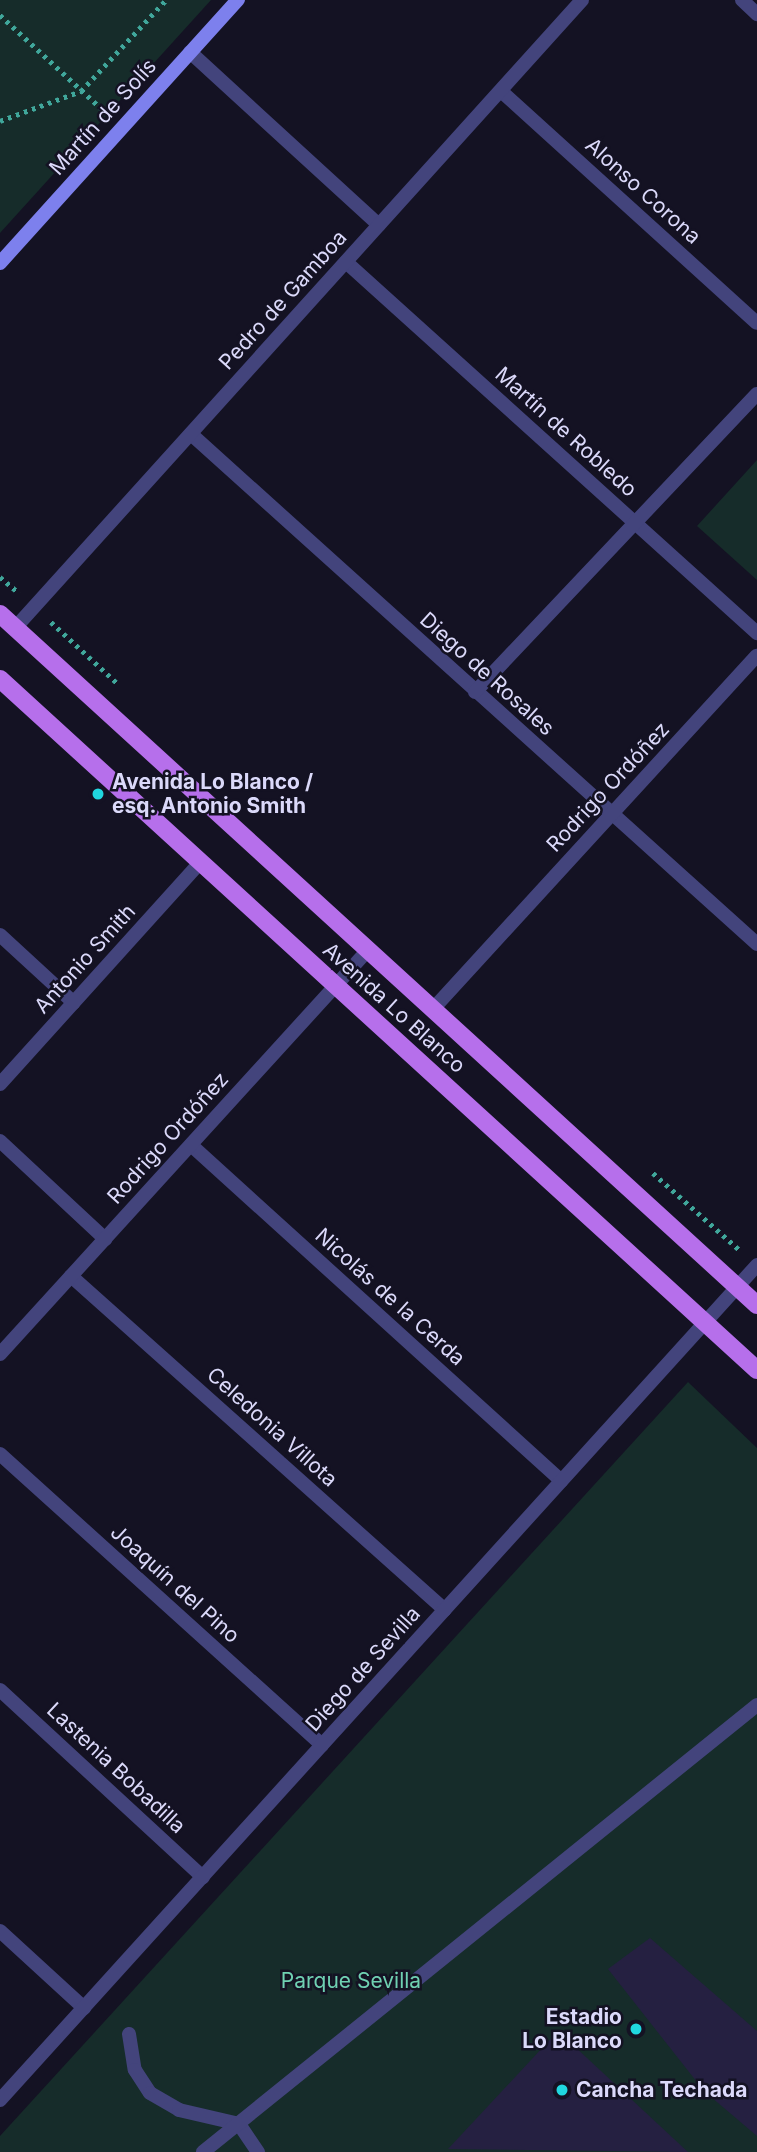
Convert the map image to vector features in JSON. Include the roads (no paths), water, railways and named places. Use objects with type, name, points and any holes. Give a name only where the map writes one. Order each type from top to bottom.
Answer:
[{"type":"main road","name":"Avenida Lo Blanco","points":[[0,614],[757,1305]]},
{"type":"main road","name":"Avenida Lo Blanco","points":[[0,679],[757,1370]]},
{"type":"street","name":"Martín de Solís","points":[[0,262],[238,0]]},
{"type":"street","name":"Pedro de Gamboa","points":[[15,628],[582,0]]},
{"type":"street","points":[[742,0],[757,14]]},
{"type":"street","points":[[190,52],[379,225]]},
{"type":"street","name":"Alonso Corona","points":[[501,91],[757,323]]},
{"type":"street","name":"Martín de Robledo","points":[[346,262],[757,633]]},
{"type":"street","points":[[475,692],[757,394]]},
{"type":"street","name":"Diego de Rosales","points":[[191,434],[757,944]]},
{"type":"street","name":"Rodrigo Ordóñez","points":[[433,1009],[757,656]]},
{"type":"street","name":"Antonio Smith","points":[[0,1084],[200,863]]},
{"type":"street","points":[[0,935],[74,1003]]},
{"type":"street","name":"Rodrigo Ordóñez","points":[[0,1354],[368,950]]},
{"type":"street","points":[[0,1141],[105,1239]]},
{"type":"street","name":"Nicolás de la Cerda","points":[[191,1145],[562,1481]]},
{"type":"street","name":"Diego de Sevilla","points":[[0,2100],[757,1265]]},
{"type":"street","name":"Celedonia Villota","points":[[71,1276],[445,1610]]},
{"type":"street","name":"Joaquín del Pino","points":[[0,1454],[322,1745]]},
{"type":"street","name":"Lastenia Bobadilla","points":[[0,1690],[203,1877]]},
{"type":"street","points":[[203,2152],[757,1705]]},
{"type":"street","points":[[0,1931],[84,2008]]},
{"type":"street","points":[[129,2034],[135,2070],[150,2093],[179,2110],[239,2124],[258,2152]]},
{"type":"place","name":"Avenida Lo Blanco / esq. Antonio Smith","points":[[98,794]]},
{"type":"place","name":"Estadio Lo Blanco","points":[[636,2029]]},
{"type":"place","name":"Cancha Techada","points":[[562,2090]]},
{"type":"park label","name":"Parque Sevilla","points":[[351,1981]]}]
